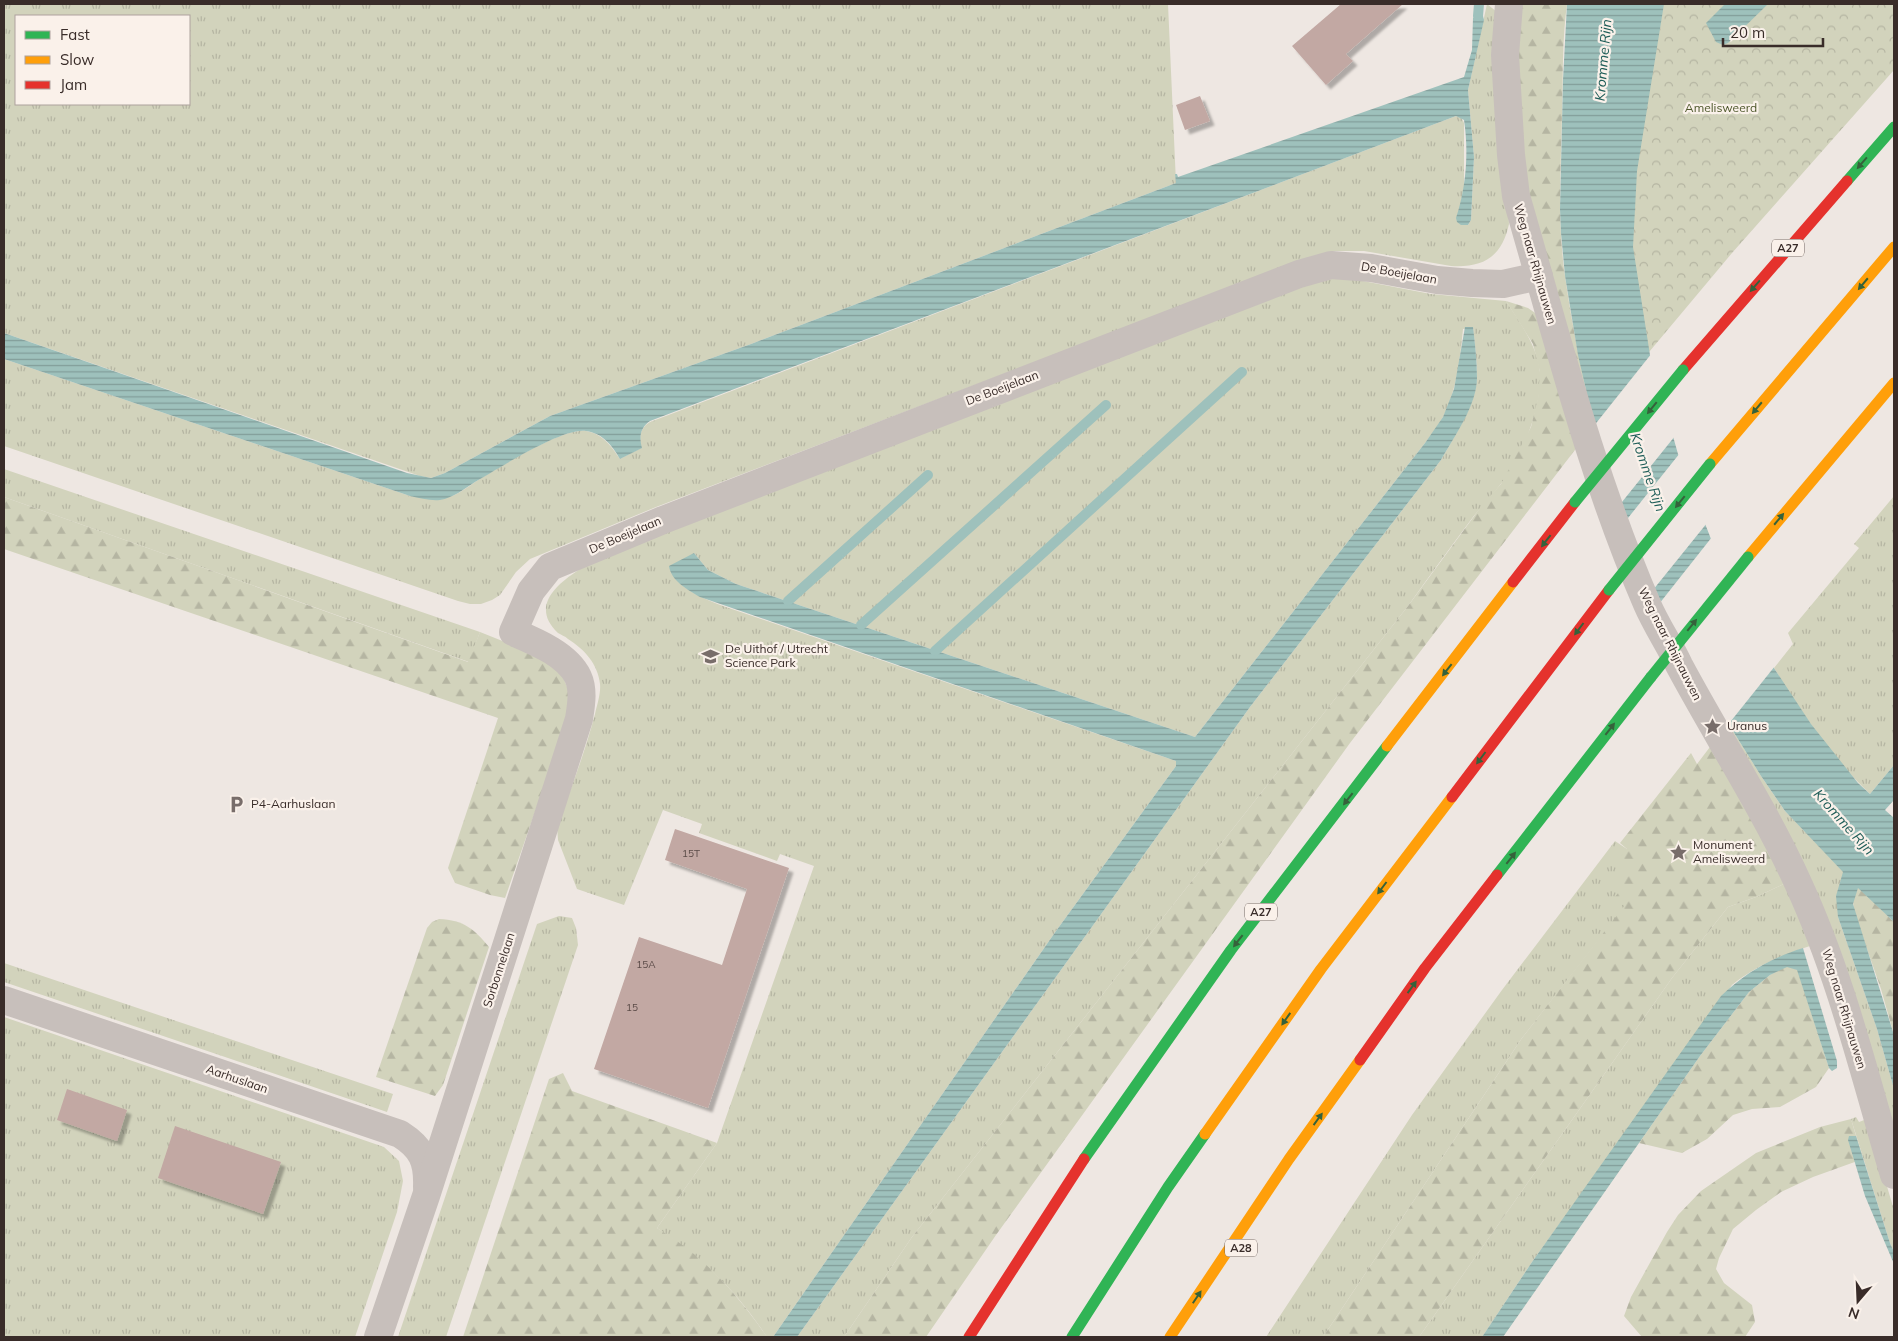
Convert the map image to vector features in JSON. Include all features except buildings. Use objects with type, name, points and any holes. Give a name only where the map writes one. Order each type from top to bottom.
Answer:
[{"type":"highway","name":"A27","points":[[969,1337],[1100,1136],[1231,950],[1576,502],[1683,370],[1894,127]]},
{"type":"highway","points":[[1072,1337],[1168,1188],[1321,969],[1609,590],[1710,464],[1894,247]]},
{"type":"highway","points":[[1170,1337],[1289,1159],[1426,968],[1651,677],[1748,557],[1894,383]]},
{"type":"highway","name":"A28","points":[[1229,1269],[1289,1159]]},
{"type":"street","name":"Weg naar Rhijnauwen","points":[[1509,4],[1505,56],[1511,155],[1516,196],[1587,443],[1606,499],[1648,606],[1704,712],[1763,812],[1798,882],[1826,948],[1894,1175]]},
{"type":"street","name":"De Boeijelaan","points":[[513,632],[531,591],[550,567],[672,516],[1299,274],[1331,265],[1371,268],[1437,280],[1472,284],[1503,284],[1539,276]]},
{"type":"street","name":"Sorbonnelaan","points":[[378,1337],[426,1196],[579,719],[582,698],[578,677],[564,660],[544,646],[513,632]]},
{"type":"street","name":"Aarhuslaan","points":[[4,1000],[400,1134],[414,1142],[422,1155],[428,1173],[426,1196]]},
{"type":"green space","points":[[4,4],[1168,4],[1176,183],[751,344],[550,416],[445,473],[431,478],[420,476],[4,333]]},
{"type":"green space","points":[[1487,4],[1497,12],[1509,224],[1501,245],[1489,258],[1473,265],[1451,266],[1364,251],[1336,251],[1310,257],[656,507],[530,559],[516,572],[500,595],[481,604],[458,601],[4,446],[4,359],[410,496],[448,497],[461,492],[530,450],[562,435],[575,432],[586,431],[602,438],[610,445],[620,459],[641,448],[641,433],[650,422],[1456,116],[1461,117],[1464,123],[1464,188],[1461,201],[1461,225],[1468,225],[1471,220],[1474,157],[1468,90]]},
{"type":"green space","points":[[1517,4],[1567,4],[1563,59],[1561,236],[1571,314],[1594,425],[1535,230],[1518,137]]},
{"type":"green space","name":"Amelisweerd","points":[[1630,4],[1894,4],[1894,70],[1732,253],[1634,370]]},
{"type":"green space","points":[[1342,277],[1431,294],[1506,301],[1532,343],[1540,372],[1538,400],[1523,447],[1508,474],[1473,517],[1408,606],[912,1237],[844,1337],[797,1337],[1250,707],[1441,460],[1464,421],[1476,388],[1477,365],[1473,327],[1463,329],[1455,385],[1448,407],[1437,427],[1195,737],[736,584],[708,570],[694,553],[675,578],[691,592],[723,606],[1176,761],[1176,766],[1056,931],[773,1337],[767,1337],[743,1304],[718,1277],[690,1252],[657,1228],[717,1143],[814,866],[780,854],[777,861],[699,833],[702,824],[663,810],[624,905],[577,889],[558,840],[557,826],[587,742],[599,699],[600,684],[596,670],[585,652],[558,633],[547,618],[547,604],[554,591],[581,568],[626,545],[1303,284]]},
{"type":"green space","points":[[1506,301],[1528,308],[1538,315],[1578,446],[1350,743],[996,1235],[926,1337],[844,1337],[912,1237],[1408,606],[1483,504],[1501,484],[1531,427],[1538,398],[1540,372],[1533,344]]},
{"type":"green space","points":[[4,469],[480,632],[469,662],[4,497]]},
{"type":"green space","points":[[1894,496],[1894,765],[1870,794],[1830,750],[1774,668],[1793,644],[1788,633],[1859,548],[1854,544]]},
{"type":"green space","points":[[4,497],[468,662],[480,632],[547,659],[563,677],[570,694],[569,708],[505,898],[455,883],[448,868],[498,718],[4,549]]},
{"type":"green space","points":[[1723,715],[1785,811],[1844,872],[1839,886],[1838,917],[1877,1029],[1894,1089],[1894,1145],[1753,775]]},
{"type":"green space","points":[[1713,743],[1790,881],[1756,897],[1728,907],[1672,978],[1419,1337],[1323,1337],[1522,1038],[1625,905],[1615,897],[1624,885],[1616,879],[1625,867],[1617,861],[1627,849],[1620,843],[1691,753],[1697,764]]},
{"type":"green space","points":[[1615,841],[1627,849],[1624,885],[1626,905],[1522,1038],[1323,1337],[1266,1337],[1412,1115],[1502,990]]},
{"type":"green space","points":[[1790,881],[1816,944],[1772,961],[1732,985],[1532,1262],[1482,1337],[1419,1337],[1672,978],[1728,907],[1756,897]]},
{"type":"green space","points":[[1858,887],[1894,922],[1894,1035],[1881,989],[1854,912],[1853,900]]},
{"type":"green space","points":[[559,916],[572,918],[576,928],[578,945],[446,1337],[398,1337],[537,924]]},
{"type":"green space","points":[[439,919],[455,921],[468,927],[489,947],[443,1085],[435,1096],[376,1077],[427,928],[432,922]]},
{"type":"green space","points":[[4,963],[393,1094],[387,1112],[4,982]]},
{"type":"green space","points":[[1787,966],[1798,970],[1829,1068],[1816,1087],[1780,1107],[1752,1109],[1733,1115],[1707,1139],[1682,1153],[1639,1143],[1700,1056],[1749,992],[1770,975]]},
{"type":"green space","points":[[4,1017],[384,1147],[399,1161],[403,1181],[397,1212],[355,1337],[4,1337]]},
{"type":"green space","points":[[563,1073],[572,1091],[717,1143],[657,1228],[685,1247],[722,1280],[750,1313],[767,1337],[463,1337],[549,1079]]},
{"type":"green space","points":[[1856,1117],[1859,1122],[1867,1119],[1894,1210],[1894,1252],[1851,1119]]},
{"type":"green space","points":[[1851,1119],[1863,1159],[1813,1177],[1781,1192],[1733,1229],[1719,1258],[1716,1269],[1724,1283],[1752,1305],[1755,1322],[1745,1337],[1642,1337],[1624,1316],[1631,1297],[1678,1215],[1701,1191],[1756,1153],[1820,1127]]},
{"type":"water","name":"Kromme Rijn","points":[[1567,4],[1664,4],[1637,171],[1633,247],[1650,355],[1678,454],[1711,539],[1768,659],[1811,724],[1858,783],[1870,794],[1894,765],[1894,800],[1885,810],[1894,818],[1894,922],[1858,888],[1853,904],[1894,1035],[1894,1089],[1877,1029],[1838,917],[1836,896],[1843,872],[1785,811],[1723,715],[1660,600],[1625,519],[1594,425],[1578,355],[1565,276],[1561,233],[1563,80]]},
{"type":"water","points":[[1725,4],[1768,4],[1728,43],[1723,45],[1716,42],[1706,23]]},
{"type":"water","points":[[1480,15],[1483,16],[1484,20],[1468,90],[1474,157],[1471,220],[1468,225],[1461,225],[1457,222],[1456,218],[1464,182],[1466,132],[1464,120],[1456,116],[650,421],[641,433],[642,448],[620,459],[614,449],[597,434],[586,431],[575,432],[546,442],[458,493],[440,500],[425,499],[410,496],[4,359],[4,333],[407,473],[431,478],[445,473],[550,416],[751,344],[1176,183],[1175,174],[1178,177],[1464,77],[1472,50],[1473,18]]},
{"type":"water","points":[[1465,327],[1473,327],[1477,365],[1476,388],[1464,421],[1441,460],[1250,707],[797,1337],[773,1337],[1056,931],[1176,766],[1176,761],[700,597],[677,581],[669,566],[694,553],[708,570],[736,584],[1195,737],[1425,443],[1443,417],[1454,389]]},
{"type":"water","points":[[1803,948],[1837,1061],[1837,1068],[1832,1071],[1829,1068],[1797,970],[1787,967],[1770,975],[1749,992],[1700,1056],[1503,1337],[1482,1337],[1532,1262],[1721,996],[1739,980],[1759,967],[1780,956]]},
{"type":"water","points":[[1849,1136],[1856,1136],[1894,1252],[1894,1264],[1865,1196],[1848,1140]]},
{"type":"pier","points":[[1652,353],[1675,436],[1618,507],[1593,427]]},
{"type":"pier","points":[[1680,453],[1707,523],[1653,590],[1624,523]]},
{"type":"pier","points":[[1712,537],[1775,666],[1727,726],[1659,604]]},
{"type":"waterway","points":[[1478,16],[1479,4]]},
{"type":"waterway","points":[[935,651],[1242,372]]},
{"type":"waterway","points":[[861,625],[1106,405]]},
{"type":"waterway","points":[[788,601],[928,475]]},
{"type":"traffic: fast","points":[[1847,181],[1894,127]]},
{"type":"traffic: fast","points":[[1575,502],[1683,370]]},
{"type":"traffic: fast","points":[[1609,590],[1710,464]]},
{"type":"traffic: fast","points":[[1651,677],[1748,557]]},
{"type":"traffic: fast","points":[[1497,875],[1651,677]]},
{"type":"traffic: fast","points":[[1084,1159],[1231,950],[1387,746]]},
{"type":"traffic: fast","points":[[1072,1337],[1168,1187],[1205,1134]]},
{"type":"traffic: slow","points":[[1710,464],[1894,247]]},
{"type":"traffic: slow","points":[[1748,557],[1894,383]]},
{"type":"traffic: slow","points":[[1387,746],[1513,582]]},
{"type":"traffic: slow","points":[[1205,1134],[1321,969],[1452,797]]},
{"type":"traffic: slow","points":[[1170,1337],[1289,1159],[1360,1060]]},
{"type":"traffic: jam","points":[[1683,370],[1847,181]]},
{"type":"traffic: jam","points":[[1513,582],[1575,502]]},
{"type":"traffic: jam","points":[[1452,797],[1609,590]]},
{"type":"traffic: jam","points":[[1360,1060],[1425,968],[1497,875]]},
{"type":"traffic: jam","points":[[969,1337],[1084,1159]]},
{"type":"place","name":"De Uithof / Utrecht Science Park","points":[[711,656]]},
{"type":"place","name":"Uranus","points":[[1713,726]]},
{"type":"place","name":"P4-Aarhuslaan","points":[[237,804]]},
{"type":"place","name":"Monument Amelisweerd","points":[[1679,852]]}]
